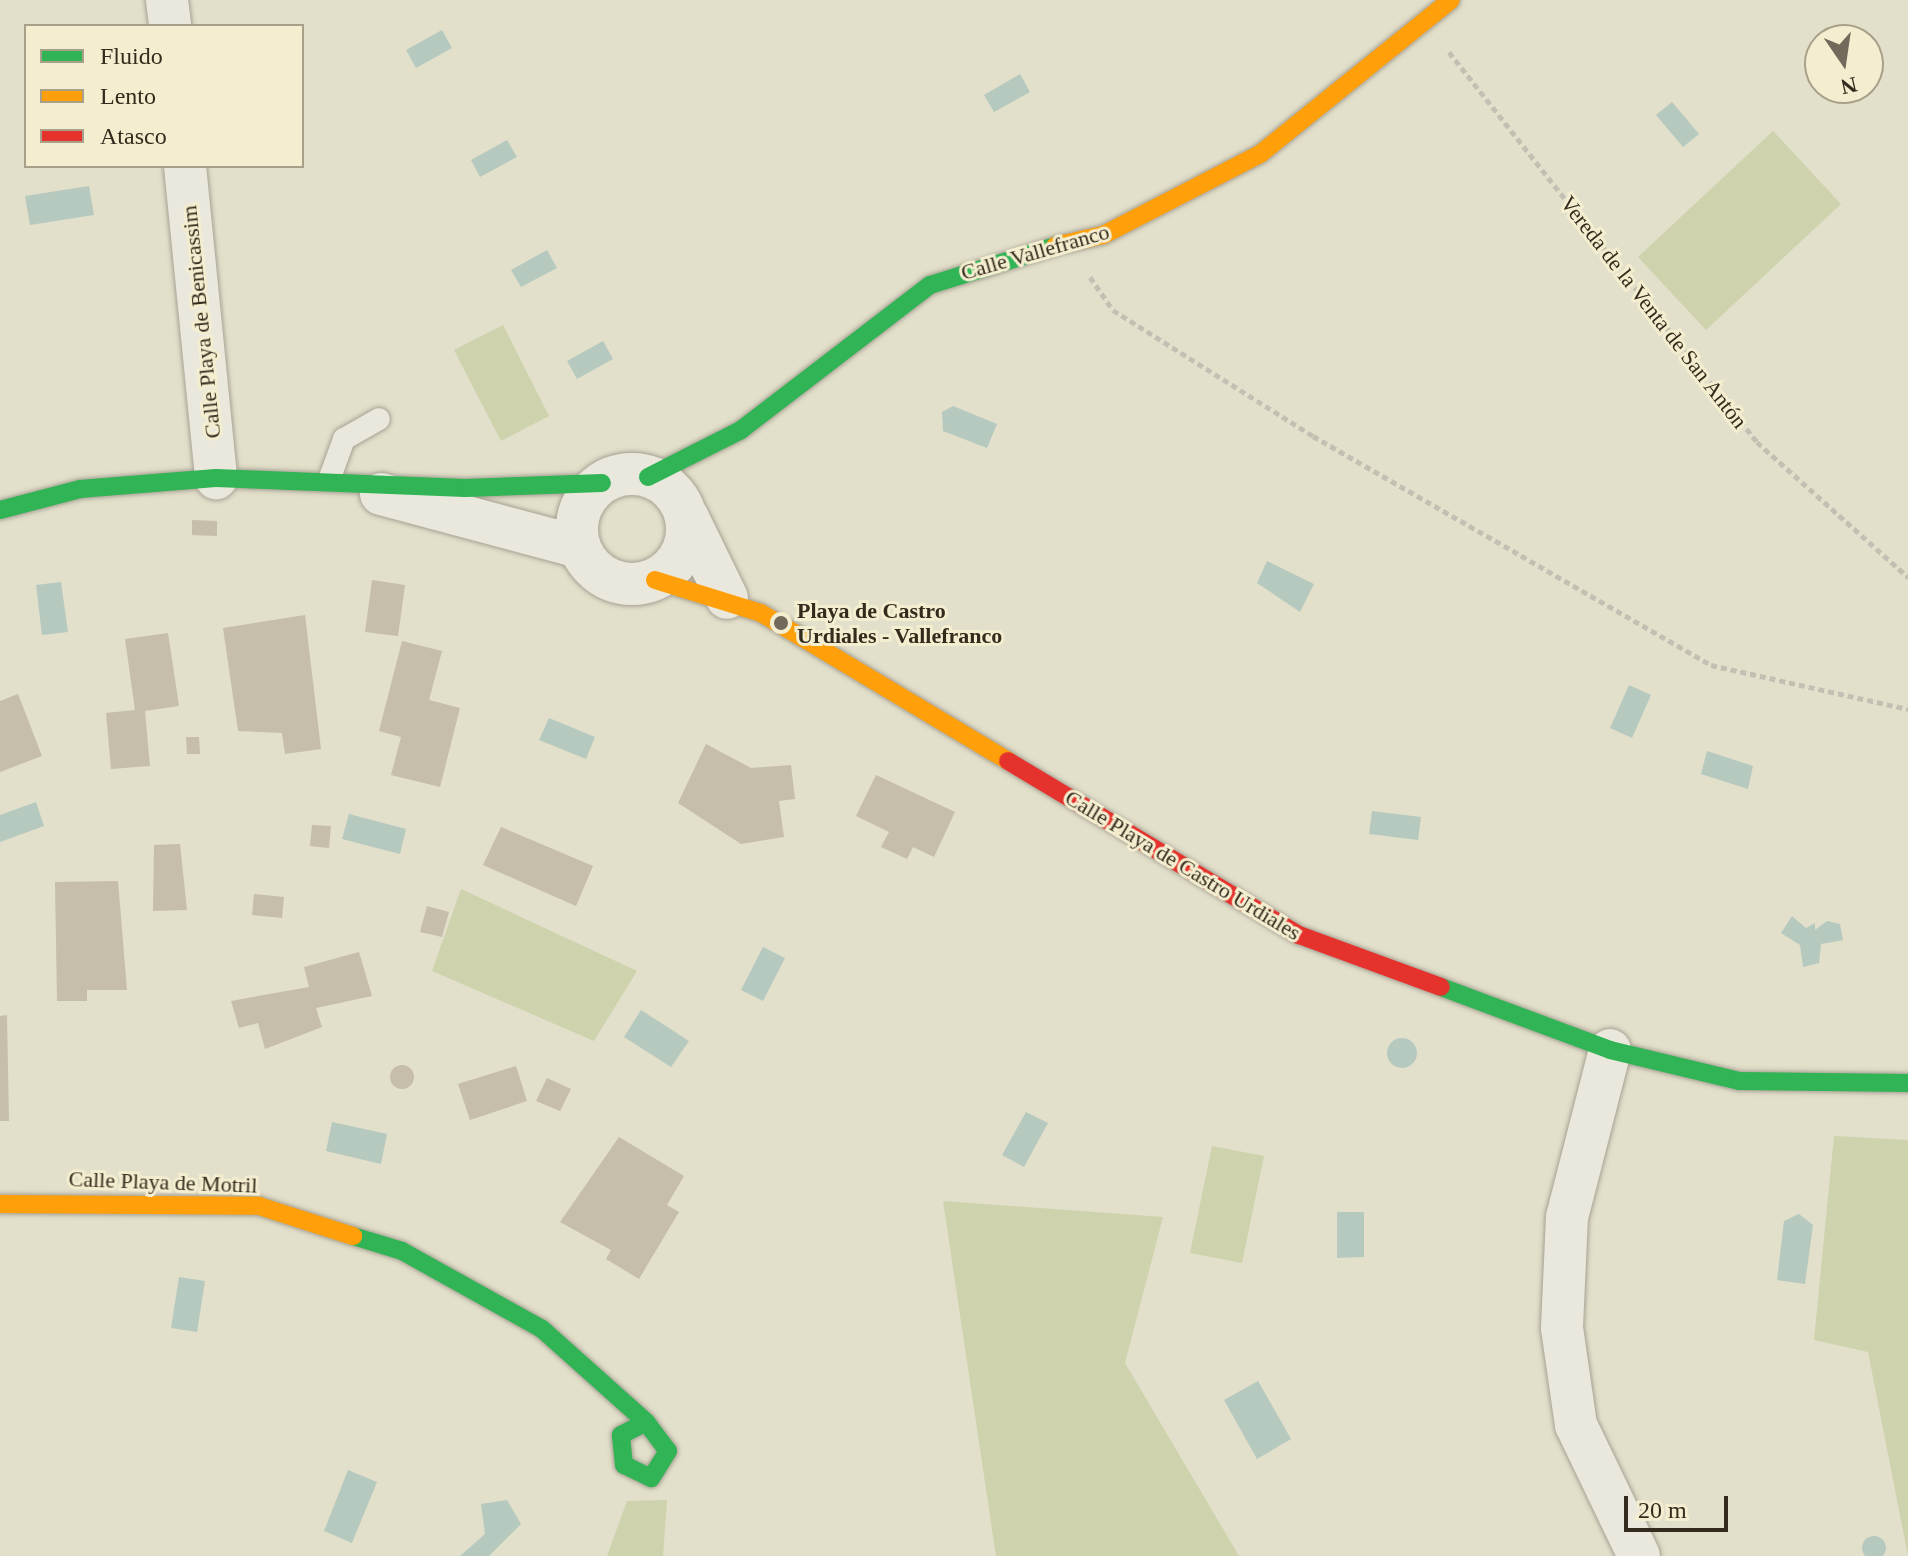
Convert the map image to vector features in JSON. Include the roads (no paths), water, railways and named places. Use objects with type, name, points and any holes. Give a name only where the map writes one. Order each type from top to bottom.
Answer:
[{"type":"street","points":[[167,0],[170,24]]},
{"type":"street","name":"Calle Vallefranco","points":[[672,498],[741,430],[930,285],[985,262],[1103,235],[1260,154],[1451,0]]},
{"type":"street","name":"Calle Playa de Benicassim","points":[[185,168],[216,478]]},
{"type":"street","points":[[0,510],[80,489],[216,478],[329,480],[465,488],[602,483],[672,498],[727,598]]},
{"type":"street","points":[[329,480],[579,547],[610,580],[655,580],[683,554],[672,498]]},
{"type":"street","points":[[579,547],[580,511],[602,483]]},
{"type":"street","name":"Calle Playa de Castro Urdiales","points":[[655,580],[727,598],[1299,935],[1610,1050],[1739,1081],[1908,1083]]},
{"type":"street","points":[[1610,1050],[1567,1217],[1562,1328],[1576,1425],[1639,1556]]},
{"type":"street","name":"Calle Playa de Motril","points":[[0,1204],[259,1206],[402,1251],[542,1329],[646,1422]]},
{"type":"lane","points":[[329,480],[344,439],[379,419]]},
{"type":"place","name":"Playa de Castro Urdiales - Vallefranco","points":[[781,623]]}]
